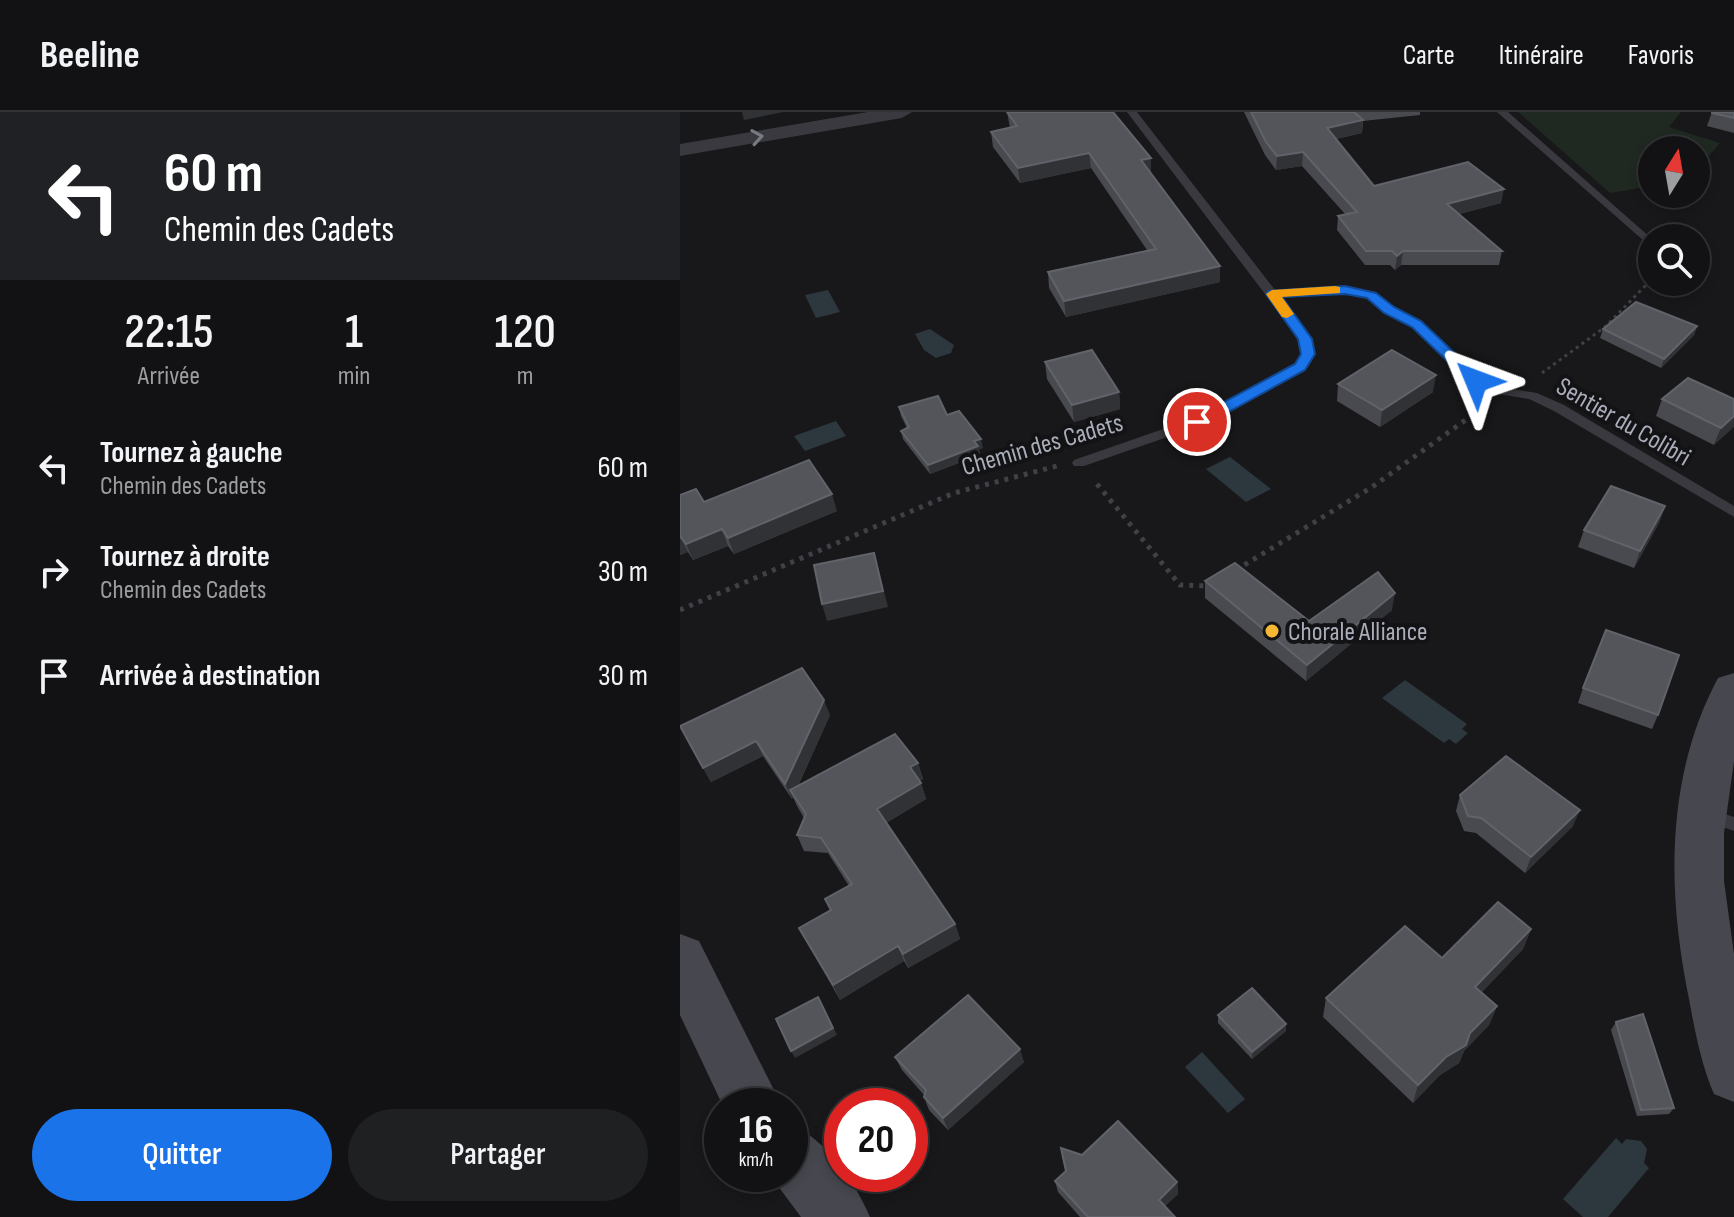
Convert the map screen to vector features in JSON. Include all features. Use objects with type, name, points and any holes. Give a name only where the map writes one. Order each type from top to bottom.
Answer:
[{"type":"main road","points":[[1734,690],[1713,743],[1717,818],[1697,864],[1706,960],[1734,1074]]},
{"type":"main road","points":[[680,958],[744,1088]]},
{"type":"main road","points":[[808,1177],[839,1217]]},
{"type":"street","points":[[680,150],[902,112]]},
{"type":"lane","name":"Chemin des Cadets","points":[[1079,463],[1197,422],[1300,367],[1308,354],[1305,339],[1132,112]]},
{"type":"lane","points":[[1502,112],[1638,233]]},
{"type":"lane","name":"Sentier du Colibri","points":[[1272,294],[1345,290],[1371,295],[1389,310],[1416,324],[1476,381],[1497,390],[1532,396],[1559,408],[1734,512]]},
{"type":"path","name":"Sentier du Colibri","points":[[1532,396],[1544,370],[1605,327],[1638,293]]},
{"type":"path","points":[[1232,572],[1372,487],[1488,404],[1497,390]]},
{"type":"path","points":[[1079,463],[1180,585],[1207,588],[1219,580]]},
{"type":"path","name":"Chemin des Cadets","points":[[680,610],[954,493],[1040,469],[1079,463]]},
{"type":"shaded area","points":[[1518,112],[1681,112],[1669,127],[1698,136],[1638,136],[1638,188],[1610,193]]},
{"type":"shaded area","points":[[1710,140],[1720,143],[1710,155]]},
{"type":"shaded area","points":[[828,290],[840,312],[816,318],[805,295]]},
{"type":"shaded area","points":[[930,329],[954,345],[951,353],[936,358],[924,350],[915,334]]},
{"type":"shaded area","points":[[836,421],[846,436],[805,451],[794,436]]},
{"type":"shaded area","points":[[1230,457],[1271,489],[1246,502],[1206,469]]},
{"type":"shaded area","points":[[1405,680],[1467,724],[1462,729],[1468,733],[1456,744],[1449,739],[1444,743],[1382,698]]},
{"type":"shaded area","points":[[1202,1052],[1245,1099],[1228,1113],[1185,1067]]},
{"type":"shaded area","points":[[1616,1138],[1622,1144],[1626,1139],[1641,1141],[1647,1149],[1644,1163],[1649,1168],[1608,1217],[1583,1217],[1563,1199]]},
{"type":"building","points":[[1007,112],[1113,112],[1151,158],[1141,160],[1220,266],[1064,301],[1048,272],[1156,249],[1089,153],[1018,168],[991,132],[1017,126]]},
{"type":"building","points":[[1251,112],[1354,112],[1363,120],[1327,128],[1374,186],[1468,162],[1504,189],[1447,204],[1502,251],[1403,251],[1397,256],[1392,251],[1366,251],[1338,216],[1357,212],[1303,152],[1277,156]]},
{"type":"building","points":[[1734,112],[1734,118],[1712,113]]},
{"type":"building","points":[[1636,302],[1697,326],[1664,359],[1603,329]]},
{"type":"building","points":[[1092,350],[1119,392],[1072,405],[1045,362]]},
{"type":"building","points":[[1392,350],[1436,375],[1382,410],[1338,384]]},
{"type":"building","points":[[1688,378],[1734,399],[1734,416],[1721,428],[1662,399]]},
{"type":"building","points":[[938,396],[947,415],[959,411],[981,439],[974,441],[978,446],[928,465],[901,431],[909,427],[899,407]]},
{"type":"building","points":[[809,460],[832,494],[728,538],[722,529],[686,544],[680,536],[680,495],[696,489],[704,502]]},
{"type":"building","points":[[1611,486],[1665,506],[1640,551],[1584,530]]},
{"type":"building","points":[[874,553],[883,591],[822,604],[814,565]]},
{"type":"building","points":[[1235,563],[1309,621],[1378,572],[1395,593],[1307,665],[1205,581]]},
{"type":"building","points":[[1606,630],[1679,655],[1658,715],[1583,688]]},
{"type":"building","points":[[802,668],[824,700],[785,784],[756,741],[703,768],[680,726]]},
{"type":"building","points":[[895,734],[918,763],[910,767],[921,783],[877,809],[955,924],[903,954],[898,946],[833,985],[799,928],[831,910],[825,899],[852,884],[821,838],[797,835],[806,814],[790,790]]},
{"type":"building","points":[[1506,756],[1580,810],[1531,857],[1481,818],[1468,816],[1460,795]]},
{"type":"building","points":[[1498,902],[1531,929],[1475,987],[1497,1006],[1470,1033],[1466,1045],[1446,1057],[1418,1085],[1326,998],[1405,926],[1442,958]]},
{"type":"building","points":[[1252,988],[1286,1024],[1252,1052],[1218,1015]]},
{"type":"building","points":[[968,995],[1020,1049],[943,1118],[928,1101],[928,1088],[924,1088],[895,1057]]},
{"type":"building","points":[[818,997],[833,1028],[791,1051],[776,1019]]},
{"type":"building","points":[[1643,1014],[1674,1108],[1641,1110],[1616,1022]]},
{"type":"building","points":[[1118,1121],[1177,1182],[1159,1200],[1175,1217],[1088,1217],[1055,1181],[1066,1171],[1061,1148],[1082,1155]]},
{"type":"slow traffic","points":[[1287,314],[1272,294],[1335,290]]},
{"type":"place","name":"Chorale Alliance","points":[[1272,631]]},
{"type":"route","points":[[1197,422],[1300,367],[1308,354],[1305,339],[1272,294],[1345,290],[1371,295],[1389,310],[1416,324],[1476,381]]}]
